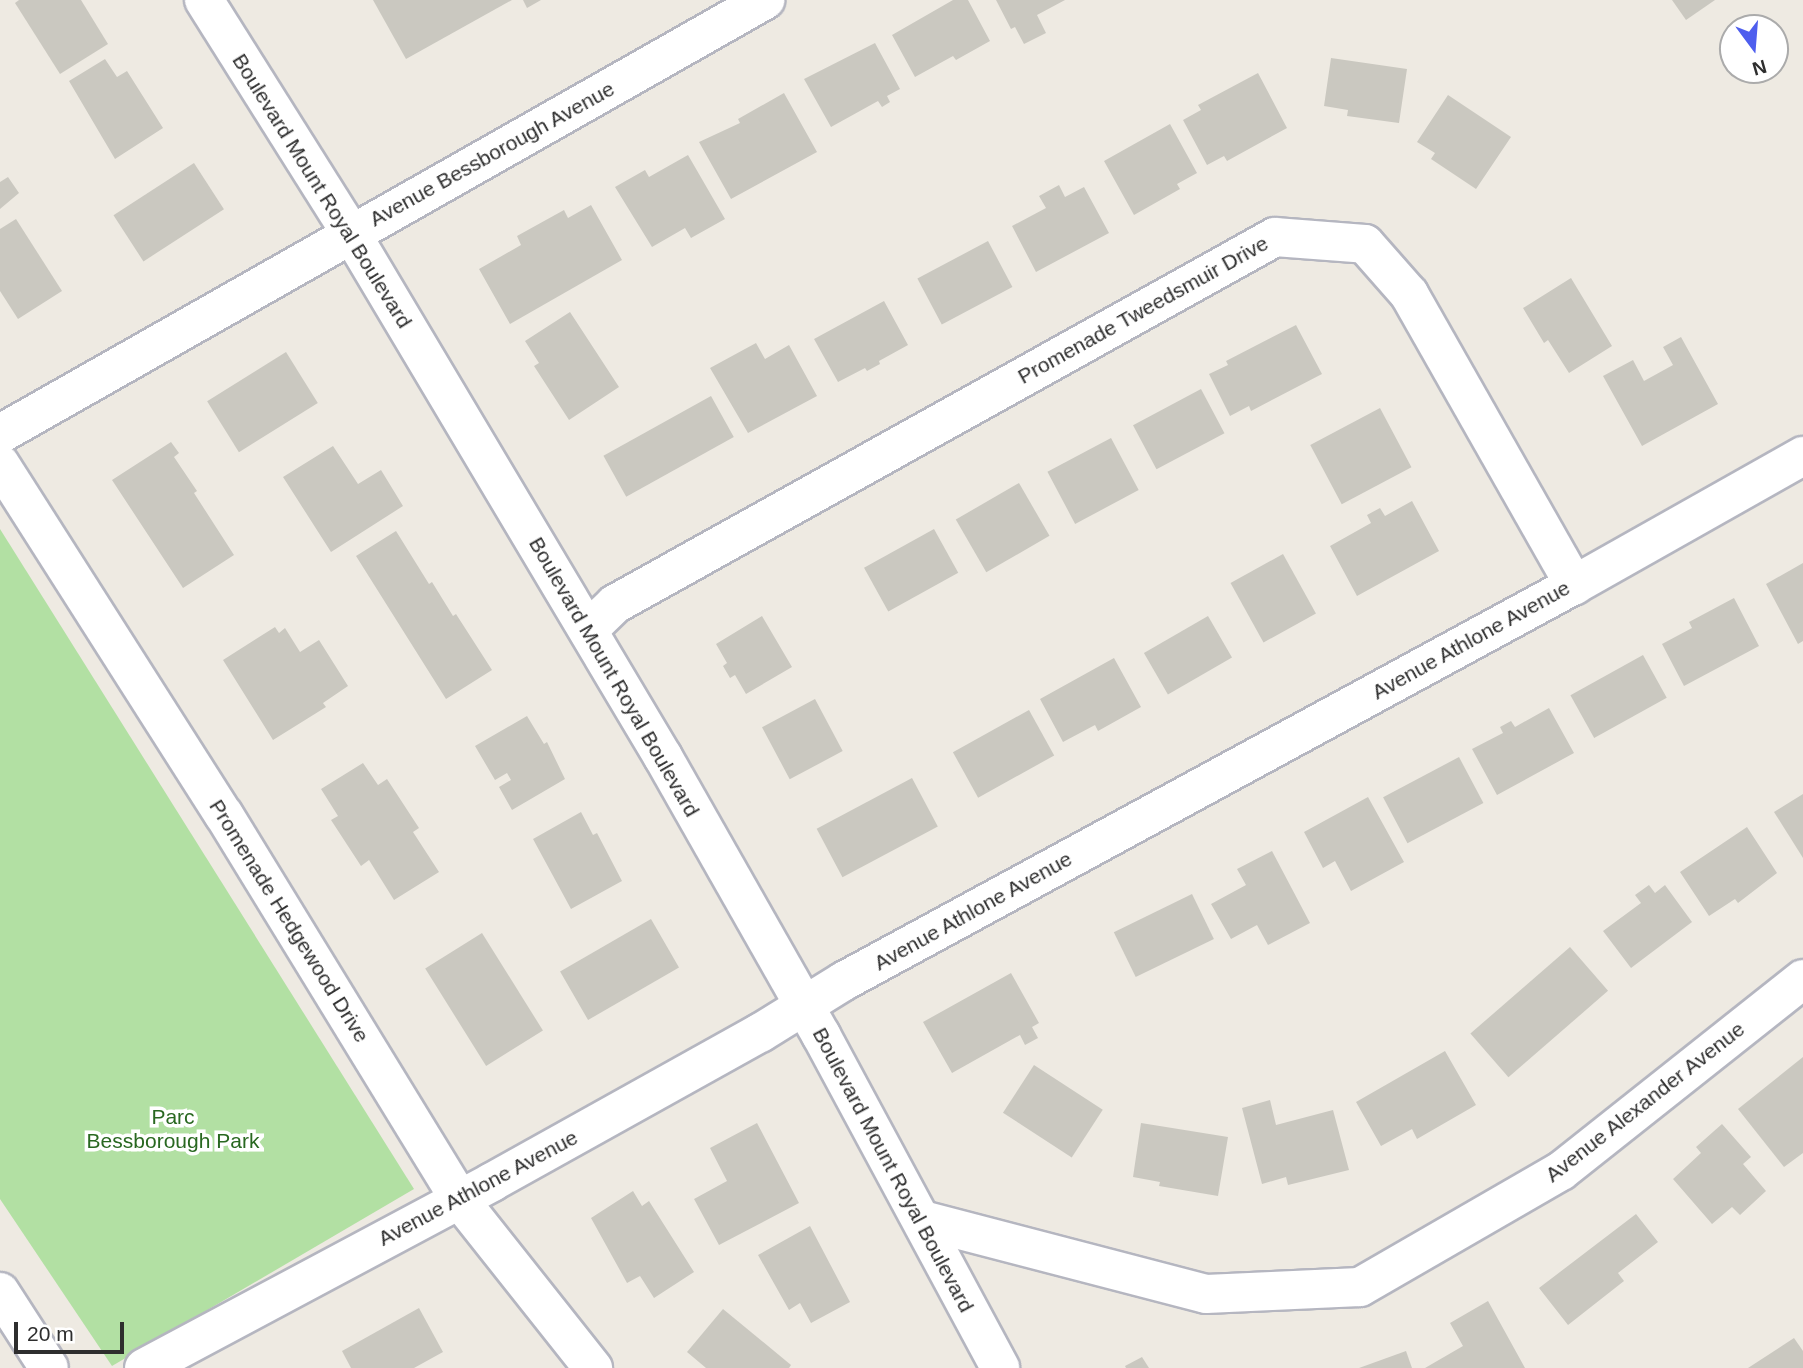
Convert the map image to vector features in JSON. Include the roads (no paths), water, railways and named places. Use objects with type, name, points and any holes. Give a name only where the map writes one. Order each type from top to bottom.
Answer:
[{"type":"street","name":"Boulevard Mount Royal Boulevard","points":[[204,0],[351,233],[588,630],[804,1006],[1000,1368]]},
{"type":"street","name":"Avenue Bessborough Avenue","points":[[0,434],[765,0]]},
{"type":"street","name":"Promenade Tweedsmuir Drive","points":[[588,630],[615,604],[1275,237],[1365,244],[1409,293],[1573,585]]},
{"type":"street","name":"Avenue Athlone Avenue","points":[[144,1368],[459,1199],[844,981],[1573,585],[1803,456]]},
{"type":"street","name":"Promenade Hedgewood Drive","points":[[0,464],[231,827],[459,1199],[593,1368]]},
{"type":"street","name":"Avenue Alexander Avenue","points":[[922,1220],[1206,1294],[1360,1287],[1561,1171],[1803,979]]},
{"type":"street","points":[[0,1292],[49,1368]]},
{"type":"park label","name":"Parc Bessborough Park","points":[[173,1129]]}]
